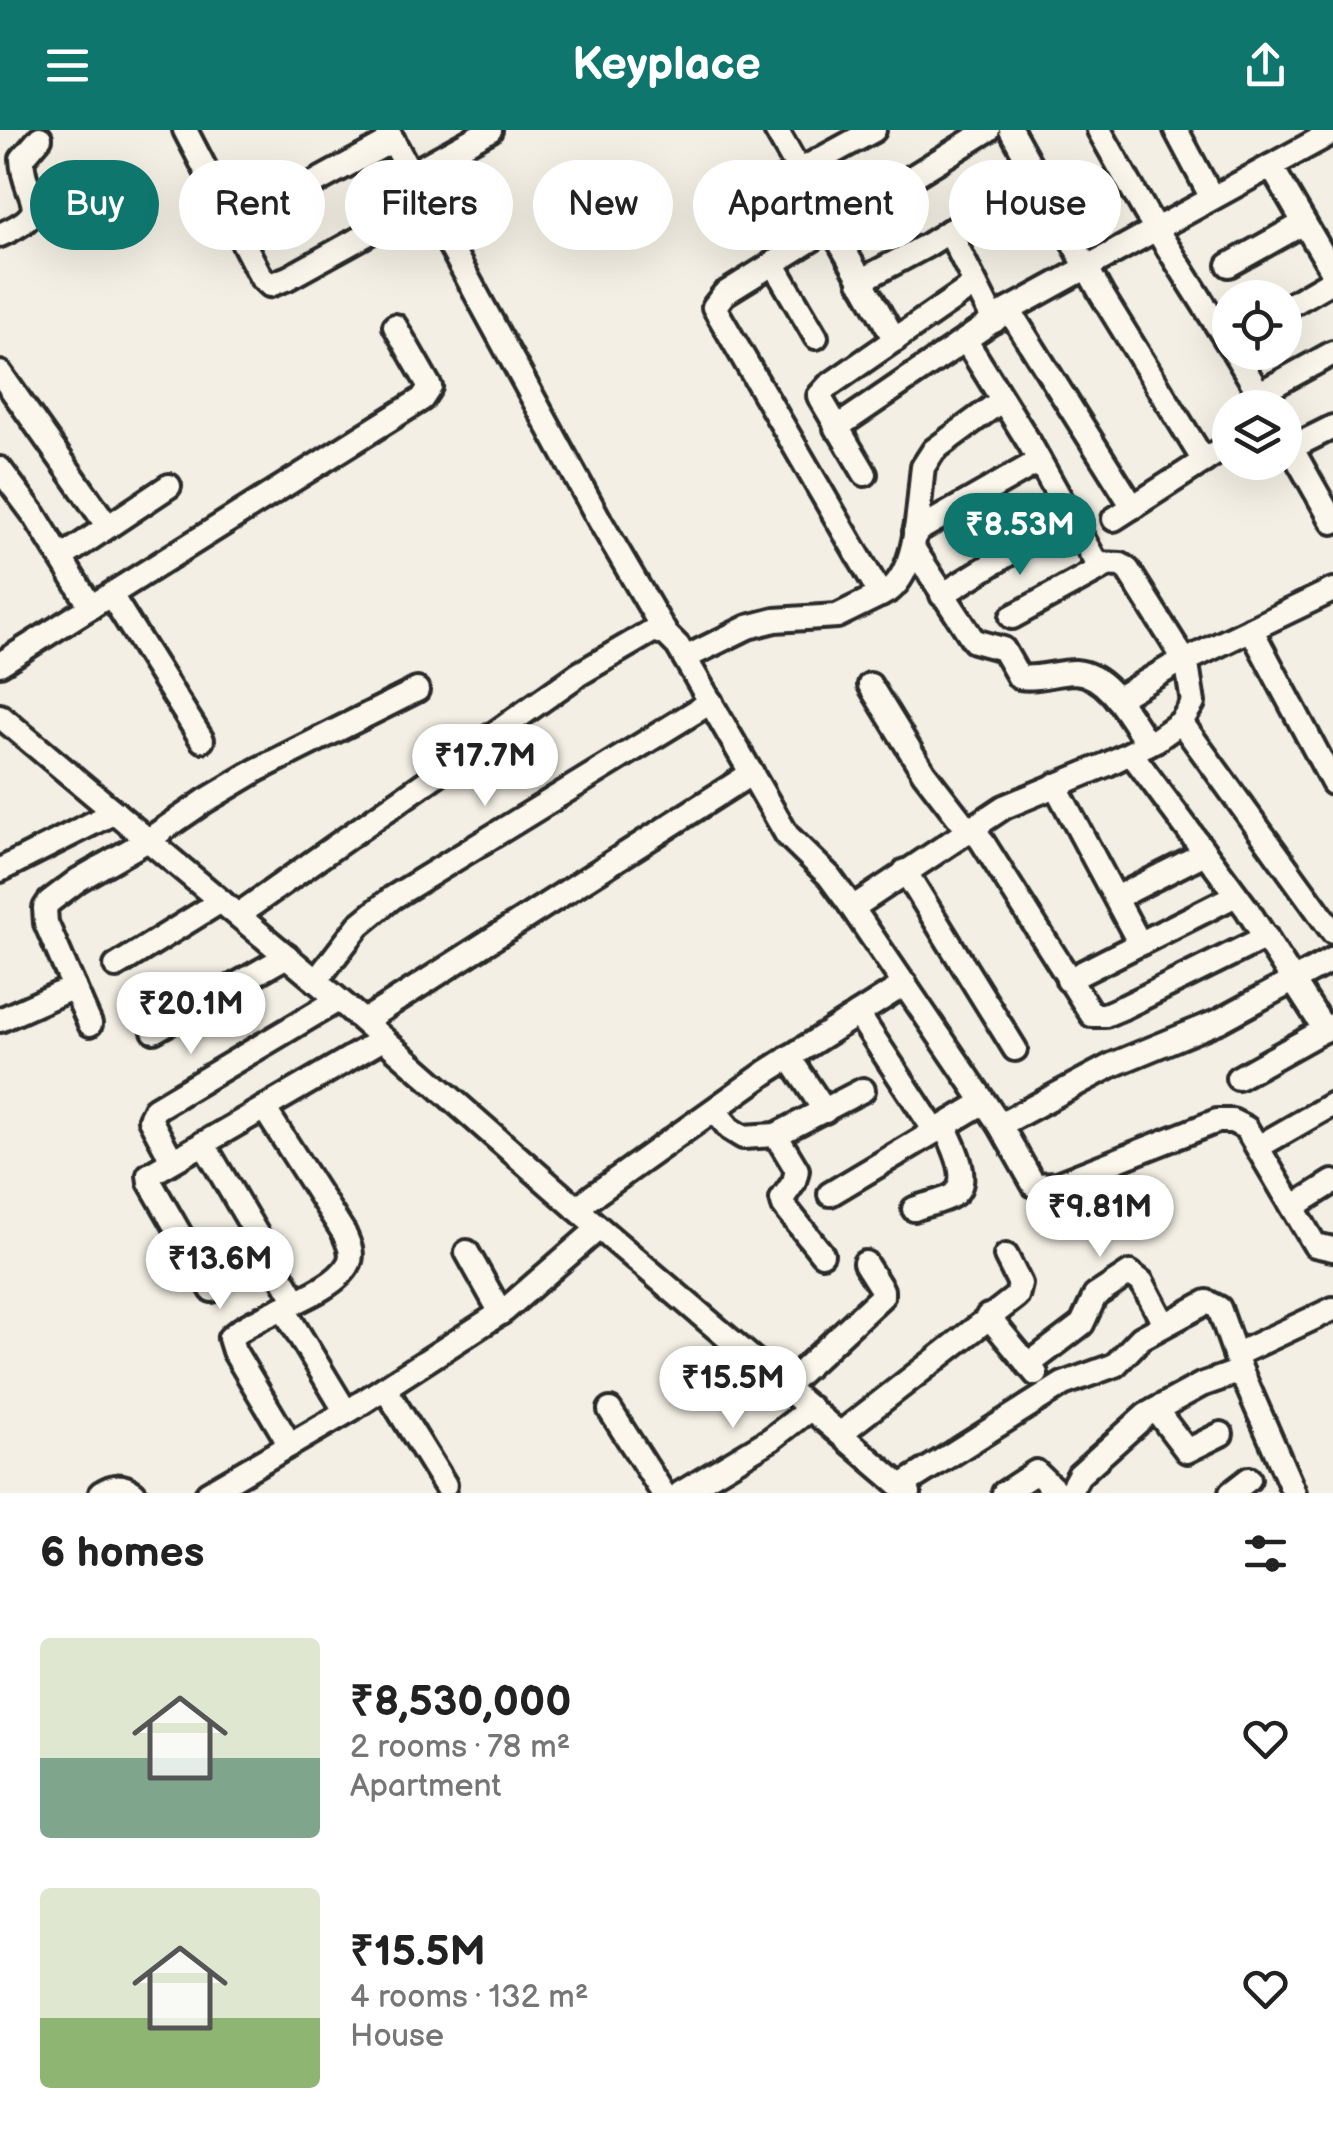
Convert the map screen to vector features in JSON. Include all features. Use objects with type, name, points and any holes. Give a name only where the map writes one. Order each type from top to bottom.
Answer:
[{"type":"street","points":[[185,130],[201,160]]},
{"type":"street","points":[[436,160],[490,130]]},
{"type":"street","points":[[776,130],[792,160]]},
{"type":"street","points":[[818,160],[874,130]]},
{"type":"street","points":[[929,167],[988,130]]},
{"type":"street","points":[[1010,130],[1027,160]]},
{"type":"street","points":[[1098,130],[1212,317]]},
{"type":"street","points":[[1176,130],[1212,198]]},
{"type":"street","points":[[325,173],[390,135],[404,160]]},
{"type":"street","points":[[836,428],[1002,316],[1332,135]]},
{"type":"street","points":[[0,235],[33,214],[33,197],[22,159],[40,138]]},
{"type":"street","points":[[1270,166],[1333,272]]},
{"type":"street","points":[[1229,265],[1304,223]]},
{"type":"street","points":[[860,280],[948,231],[975,284],[1002,316],[1123,513],[1212,456]]},
{"type":"street","points":[[247,250],[261,277],[270,284],[345,247]]},
{"type":"street","points":[[454,250],[600,521],[666,634],[712,702],[787,835],[829,876],[851,906],[1000,1125],[1034,1185],[1057,1184],[1217,1121],[1240,1124],[1258,1147],[1315,1245],[1333,1249]]},
{"type":"street","points":[[795,250],[724,294],[714,306],[881,595]]},
{"type":"street","points":[[844,250],[895,340]]},
{"type":"street","points":[[1077,250],[1204,461]]},
{"type":"street","points":[[773,264],[816,337]]},
{"type":"street","points":[[1302,298],[1333,280]]},
{"type":"street","points":[[864,474],[819,396],[975,284]]},
{"type":"street","points":[[0,664],[422,399],[430,387],[394,326]]},
{"type":"street","points":[[966,341],[1093,557],[1105,566]]},
{"type":"street","points":[[1279,390],[1333,354]]},
{"type":"street","points":[[0,373],[107,524]]},
{"type":"street","points":[[685,658],[748,628],[775,620],[837,616],[896,584],[914,540],[926,460],[1002,400]]},
{"type":"street","points":[[1302,438],[1333,427]]},
{"type":"street","points":[[914,540],[1039,461]]},
{"type":"street","points":[[1302,468],[1333,522]]},
{"type":"street","points":[[0,469],[61,558],[101,601],[202,740]]},
{"type":"street","points":[[61,558],[169,486]]},
{"type":"street","points":[[942,595],[1070,516]]},
{"type":"street","points":[[914,540],[942,595],[974,640],[1003,649],[1019,676],[1077,672],[1096,680],[1116,699],[1139,748],[1205,853],[1329,1028],[1238,1078]]},
{"type":"street","points":[[851,906],[1017,800],[1139,748],[1181,722],[1193,704],[1185,662],[1128,570],[1121,565],[1105,566],[1012,617]]},
{"type":"street","points":[[1116,699],[1195,655],[1333,590]]},
{"type":"street","points":[[1251,629],[1331,775]]},
{"type":"street","points":[[116,966],[229,908],[647,632],[666,634]]},
{"type":"street","points":[[870,685],[924,773],[970,829],[1088,1012],[1105,1015],[1266,938]]},
{"type":"street","points":[[90,1024],[46,923],[45,908],[56,895],[257,770],[417,690]]},
{"type":"street","points":[[316,981],[359,925],[392,898],[712,702]]},
{"type":"street","points":[[1181,722],[1333,932]]},
{"type":"street","points":[[4,725],[287,956],[905,1490],[1050,1393],[1123,1360],[1134,1342],[1199,1304],[1214,1303],[1294,1493]]},
{"type":"street","points":[[364,1022],[752,773]]},
{"type":"street","points":[[1055,785],[1140,944]]},
{"type":"street","points":[[0,870],[115,812]]},
{"type":"street","points":[[1116,898],[1205,853]]},
{"type":"street","points":[[906,872],[1015,1049]]},
{"type":"street","points":[[1068,980],[1236,895]]},
{"type":"street","points":[[154,1032],[287,956]]},
{"type":"street","points":[[1000,1125],[1112,1064],[1220,1022],[1333,959]]},
{"type":"street","points":[[576,1208],[790,1057],[905,984]]},
{"type":"street","points":[[0,1020],[74,987]]},
{"type":"street","points":[[172,1160],[150,1120],[155,1109],[338,1000]]},
{"type":"street","points":[[858,1014],[939,1128],[961,1174],[961,1186],[954,1194],[914,1208]]},
{"type":"street","points":[[212,1290],[148,1175],[383,1038]]},
{"type":"street","points":[[790,1057],[825,1111]]},
{"type":"street","points":[[715,1111],[743,1137],[776,1135],[862,1090]]},
{"type":"street","points":[[830,1194],[984,1102]]},
{"type":"street","points":[[1258,1147],[1333,1104]]},
{"type":"street","points":[[264,1108],[350,1245],[348,1264],[340,1274],[230,1338],[290,1446]]},
{"type":"street","points":[[776,1135],[796,1170],[794,1182],[782,1198],[784,1206],[822,1254]]},
{"type":"street","points":[[203,1142],[346,1412]]},
{"type":"street","points":[[1293,1207],[1333,1182]]},
{"type":"street","points":[[208,1493],[346,1412],[501,1313],[599,1228]]},
{"type":"street","points":[[467,1252],[501,1313]]},
{"type":"street","points":[[840,1434],[1020,1290],[1006,1256]]},
{"type":"street","points":[[786,1386],[882,1296],[865,1263]]},
{"type":"street","points":[[1028,1365],[1082,1324],[1099,1292],[1130,1273],[1142,1282],[1164,1324]]},
{"type":"street","points":[[1069,1493],[1080,1474],[1156,1410],[1333,1309]]},
{"type":"street","points":[[988,1316],[1050,1393]]},
{"type":"street","points":[[385,1388],[445,1486]]},
{"type":"street","points":[[681,1493],[772,1438],[812,1408]]},
{"type":"street","points":[[610,1410],[662,1493]]},
{"type":"street","points":[[1156,1410],[1187,1451],[1221,1434]]},
{"type":"street","points":[[1004,1493],[1036,1472],[1058,1493]]},
{"type":"street","points":[[101,1493],[116,1486],[134,1493]]}]
